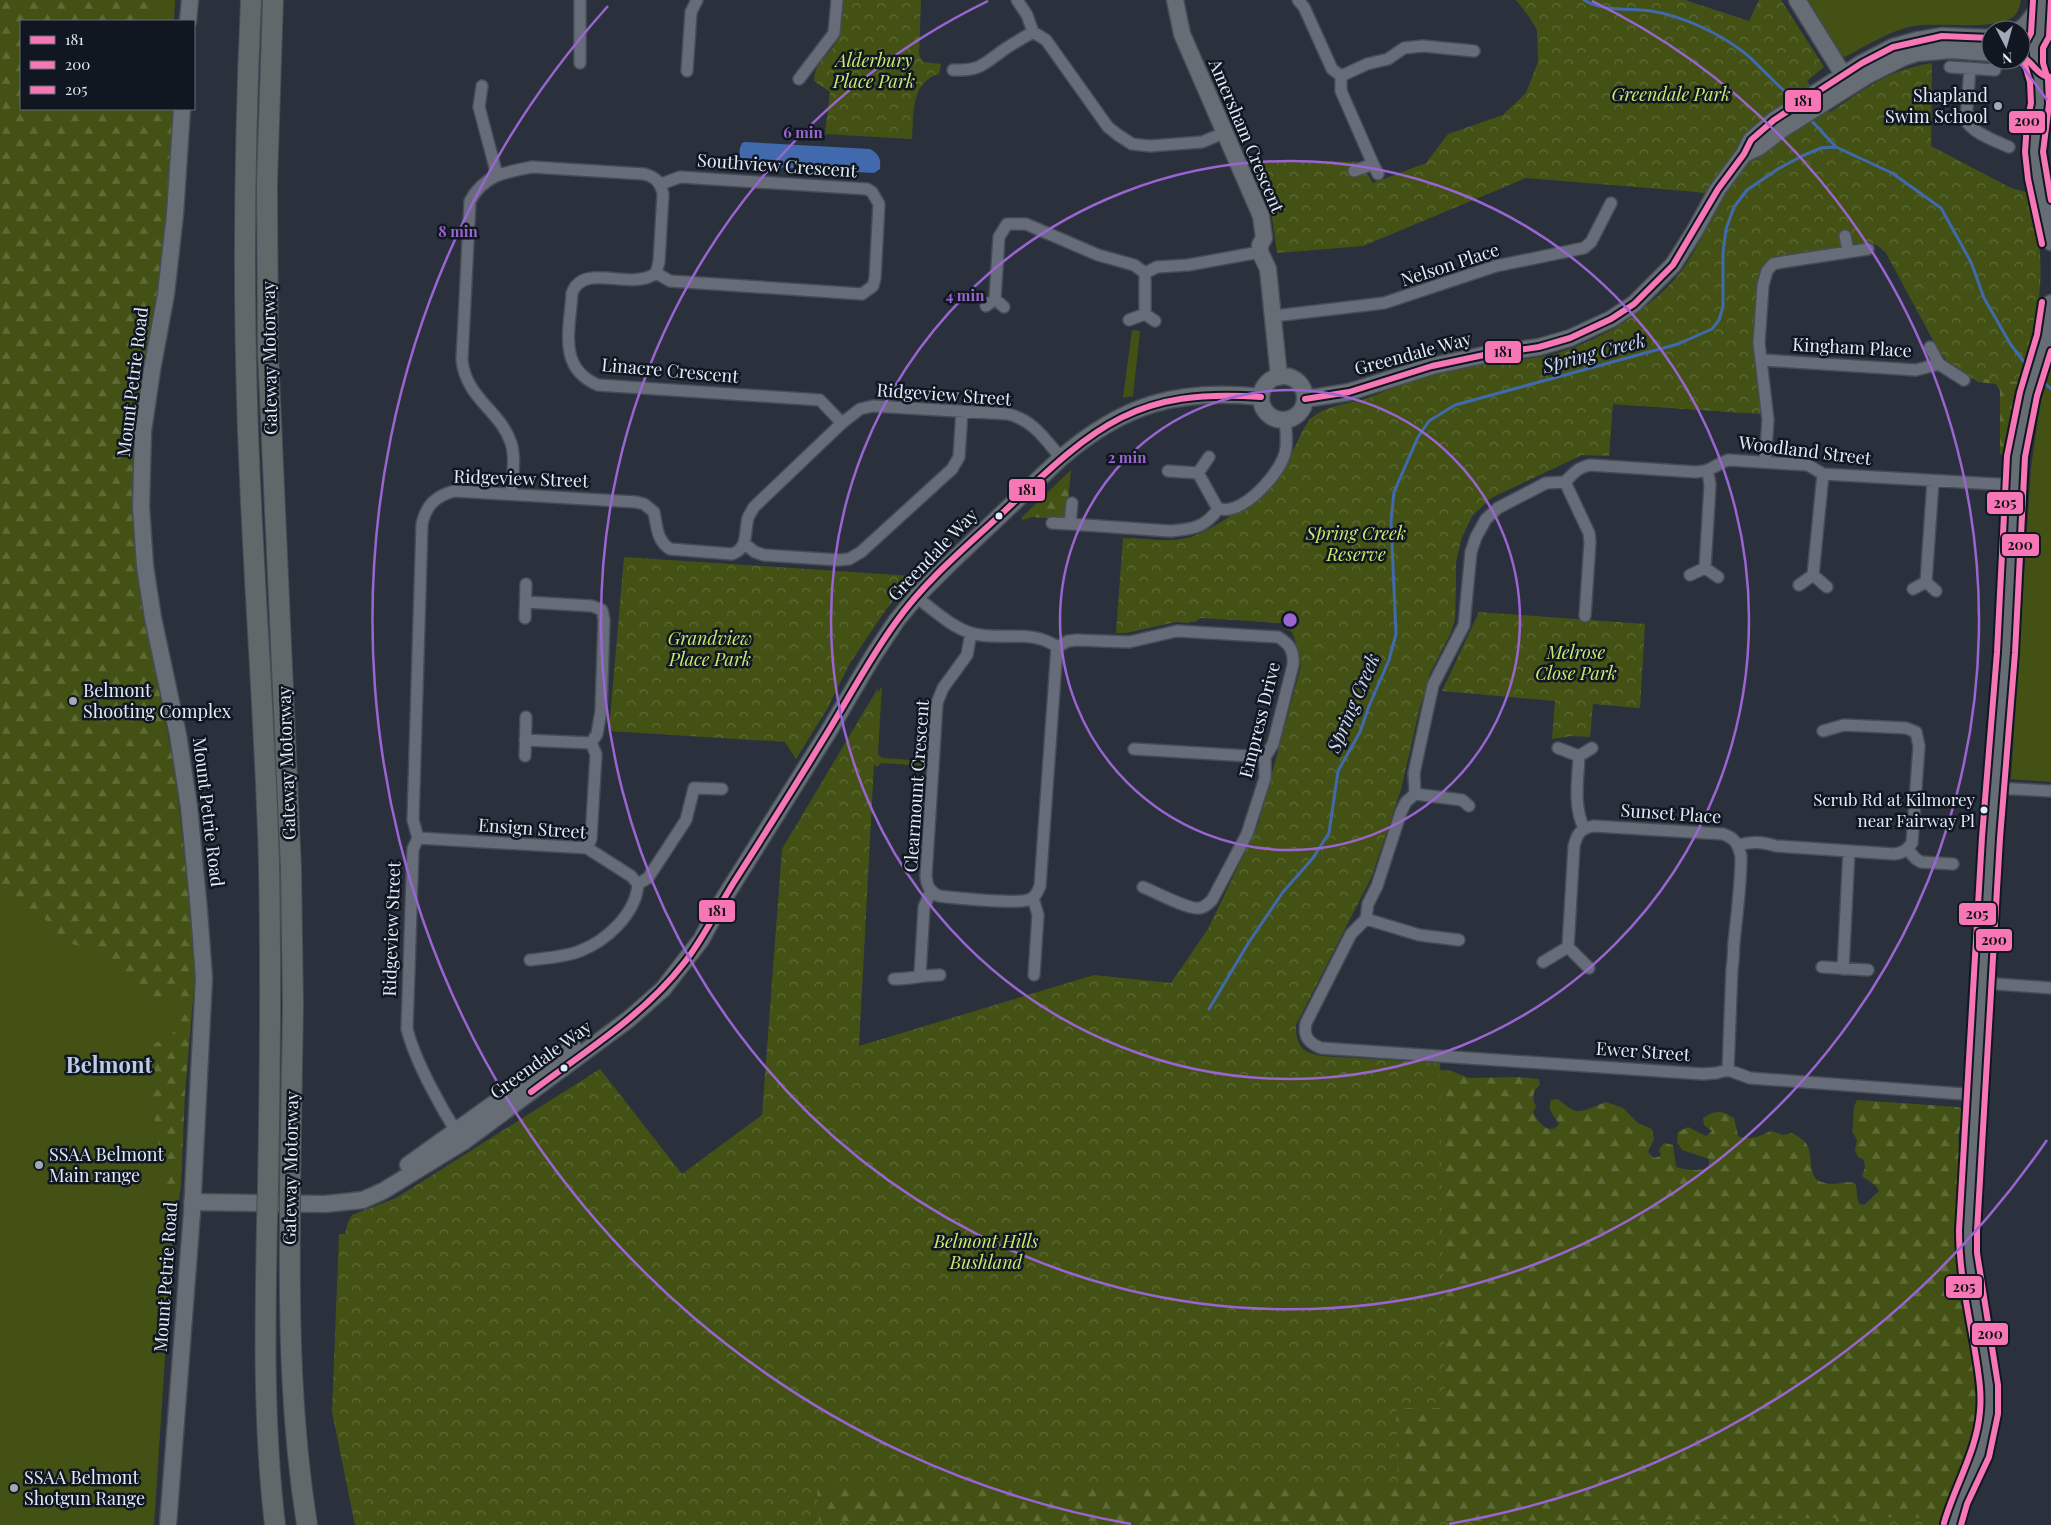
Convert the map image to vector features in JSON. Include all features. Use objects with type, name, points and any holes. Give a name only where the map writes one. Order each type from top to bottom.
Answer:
[{"type":"highway","name":"Gateway Motorway","points":[[251,0],[245,178],[245,290],[248,429],[264,728],[269,866],[270,1014],[265,1390],[268,1459],[275,1525]]},
{"type":"highway","name":"Gateway Motorway","points":[[273,0],[267,183],[268,353],[290,820],[293,1006],[289,1320],[292,1395],[307,1525]]},
{"type":"street","points":[[188,20],[190,0]]},
{"type":"street","points":[[580,0],[580,63]]},
{"type":"street","points":[[687,71],[691,12],[697,0]]},
{"type":"street","points":[[799,79],[834,33],[838,0]]},
{"type":"street","points":[[1017,0],[1027,15],[1033,32],[1046,40],[1108,127],[1118,136],[1132,144],[1150,146],[1202,142],[1224,133]]},
{"type":"street","name":"Amersham Crescent","points":[[1175,0],[1182,34],[1261,216],[1264,238],[1260,245],[1260,252],[1268,269],[1279,376]]},
{"type":"street","points":[[1298,0],[1304,8],[1332,69],[1341,76]]},
{"type":"street","points":[[1797,0],[1847,80]]},
{"type":"street","points":[[2031,20],[2046,6]]},
{"type":"street","points":[[2046,6],[2034,46],[2040,104],[2034,152],[2037,177],[2051,242]]},
{"type":"street","points":[[953,70],[970,71],[985,66],[1002,51],[1033,32]]},
{"type":"street","name":"Greendale Way","points":[[1305,399],[1370,387],[1432,366],[1484,355],[1539,347],[1570,338],[1611,319],[1634,304],[1673,265],[1718,189],[1744,154],[1751,140],[1778,125],[1847,80],[1885,50],[1918,40],[1951,36],[1981,38]]},
{"type":"street","points":[[1341,76],[1367,64],[1388,59],[1404,48],[1423,46],[1474,51]]},
{"type":"street","name":"Greendale Way","points":[[1847,80],[1917,53],[1951,50],[1981,52]]},
{"type":"street","points":[[1950,67],[1981,69]]},
{"type":"street","points":[[1970,68],[1966,120],[1974,129],[2009,147]]},
{"type":"street","points":[[1341,76],[1341,91],[1376,169],[1354,171]]},
{"type":"street","points":[[2040,104],[2051,83]]},
{"type":"street","points":[[482,86],[479,107],[496,175]]},
{"type":"street","name":"Mount Petrie Road","points":[[168,1525],[192,1202],[204,978],[189,807],[178,734],[153,618],[145,566],[142,507],[143,432],[166,294],[175,214],[182,110]]},
{"type":"street","points":[[511,494],[513,450],[508,433],[471,388],[465,378],[462,360],[470,201],[477,189],[496,175],[532,167],[644,174],[654,177],[661,184],[662,203],[659,262],[656,273]]},
{"type":"street","name":"Southview Crescent","points":[[656,273],[670,281],[862,294],[873,286],[875,278],[879,204],[872,192],[866,189],[680,177],[661,184]]},
{"type":"street","name":"Nelson Place","points":[[1274,316],[1384,304],[1496,266],[1584,248],[1591,242],[1611,203]]},
{"type":"street","points":[[1004,307],[990,303],[999,237],[1007,224],[1026,224],[1098,255],[1134,265],[1145,273]]},
{"type":"street","points":[[1846,236],[1848,251]]},
{"type":"street","points":[[1765,462],[1768,420],[1760,332],[1763,285],[1767,271],[1773,264],[1782,262],[1868,249]]},
{"type":"street","points":[[1145,273],[1157,267],[1188,265],[1260,252]]},
{"type":"street","name":"Linacre Crescent","points":[[656,273],[641,281],[592,278],[582,280],[575,285],[572,293],[568,352],[573,365],[580,375],[598,385],[820,400],[842,423]]},
{"type":"street","points":[[1145,273],[1145,314]]},
{"type":"street","points":[[1952,1525],[1959,1501],[1981,1454],[1989,1413],[1988,1386],[1968,1254],[1991,837],[2006,653],[2013,485],[2017,448],[2046,337],[2051,303]]},
{"type":"street","points":[[1128,320],[1145,314]]},
{"type":"street","points":[[1145,314],[1155,321]]},
{"type":"street","name":"Kingham Place","points":[[1930,347],[1939,364],[1964,380]]},
{"type":"street","name":"Kingham Place","points":[[1762,360],[1916,370],[1939,364]]},
{"type":"street","points":[[1279,376],[1286,376],[1298,381],[1305,392],[1301,411],[1292,419],[1285,420],[1271,416],[1265,411],[1261,397],[1266,384],[1279,376]]},
{"type":"street","name":"Greendale Way","points":[[192,1202],[346,1202],[381,1184],[459,1137],[634,1001],[667,969],[721,904],[897,620],[916,597],[1061,458],[1079,442],[1115,419],[1158,402],[1209,394],[1261,397]]},
{"type":"street","name":"Ridgeview Street","points":[[459,1137],[419,1063],[410,1043],[407,1029],[413,849],[418,838],[412,820],[422,524],[425,512],[432,501],[442,494],[454,491],[644,504],[654,512],[659,538],[670,549],[732,554],[739,551],[745,544],[748,518],[754,507],[842,423],[860,409],[874,406],[1008,414],[1029,422],[1061,458]]},
{"type":"street","points":[[745,544],[755,552],[764,555],[839,560],[849,559],[861,552],[952,469],[959,457],[962,411]]},
{"type":"street","points":[[1218,509],[1229,509],[1246,502],[1264,486],[1282,462],[1286,448],[1285,420]]},
{"type":"street","points":[[1198,473],[1209,457]]},
{"type":"street","name":"Woodland Street","points":[[1708,472],[1718,464],[1728,460],[1808,465],[1823,474],[2013,485]]},
{"type":"street","points":[[1416,794],[1414,773],[1433,685],[1464,625],[1471,552],[1476,537],[1486,519],[1498,508],[1546,483],[1565,482],[1573,472],[1590,465],[1708,472],[1710,485],[1705,568]]},
{"type":"street","points":[[1168,471],[1198,473]]},
{"type":"street","points":[[1198,473],[1218,509]]},
{"type":"street","points":[[1799,585],[1813,575],[1823,474]]},
{"type":"street","points":[[1933,481],[1926,582],[1936,592]]},
{"type":"street","points":[[1565,482],[1588,533],[1590,542],[1586,616]]},
{"type":"street","points":[[1070,524],[1072,503]]},
{"type":"street","points":[[1052,523],[1187,530],[1210,520],[1218,509]]},
{"type":"street","points":[[1690,576],[1705,568]]},
{"type":"street","points":[[1705,568],[1718,577]]},
{"type":"street","points":[[1813,575],[1827,588]]},
{"type":"street","points":[[1913,590],[1926,582]]},
{"type":"street","points":[[525,618],[526,584]]},
{"type":"street","points":[[1575,584],[1587,584]]},
{"type":"street","points":[[916,597],[957,627],[971,633],[1042,638],[1057,647],[1040,886],[1033,898],[1038,915],[1034,975]]},
{"type":"street","points":[[526,602],[592,606],[602,610],[604,620],[601,711],[597,734],[591,743]]},
{"type":"street","name":"Empress Drive","points":[[1057,647],[1068,641],[1077,640],[1129,642],[1177,631],[1278,637],[1287,642],[1292,649],[1294,656],[1293,665],[1274,744],[1265,757],[1264,778],[1247,834],[1208,905],[1198,909],[1193,908],[1142,887]]},
{"type":"street","name":"Clearmount Crescent","points":[[971,633],[967,655],[943,688],[937,703],[927,884],[931,891],[938,896],[1020,902],[1033,898]]},
{"type":"street","points":[[525,756],[526,717]]},
{"type":"street","points":[[1738,845],[1749,842],[1765,842],[1776,846],[1894,854],[1900,854],[1907,850],[1912,843],[1914,835],[1919,746],[1916,732],[1906,728],[1844,725],[1823,731]]},
{"type":"street","points":[[525,740],[591,743]]},
{"type":"street","points":[[588,848],[591,839],[596,754],[591,743]]},
{"type":"street","points":[[1134,748],[1265,757]]},
{"type":"street","points":[[1558,748],[1579,756]]},
{"type":"street","points":[[1579,756],[1592,748]]},
{"type":"street","points":[[1579,756],[1577,806],[1584,828],[1576,835],[1574,846],[1568,948],[1589,968]]},
{"type":"street","points":[[530,960],[578,952],[610,933],[635,901],[638,884],[648,878],[686,820],[694,788],[722,789]]},
{"type":"street","points":[[1996,788],[2051,792]]},
{"type":"street","points":[[1459,940],[1419,935],[1366,919],[1368,904],[1377,886],[1406,802],[1416,794],[1462,800],[1469,806]]},
{"type":"street","name":"Sunset Place","points":[[1584,828],[1592,826],[1723,834],[1730,836],[1738,845],[1741,867],[1736,930],[1733,943],[1728,1070]]},
{"type":"street","name":"Ensign Street","points":[[418,838],[588,848],[631,876],[638,884]]},
{"type":"street","points":[[1907,850],[1921,862],[1952,864]]},
{"type":"street","points":[[1843,969],[1849,851]]},
{"type":"street","points":[[920,975],[924,907],[931,891]]},
{"type":"street","name":"Ewer Street","points":[[1366,919],[1351,934],[1306,1023],[1304,1030],[1307,1039],[1313,1045],[1331,1048],[1703,1074],[1728,1070],[1742,1077],[1750,1078],[1977,1095]]},
{"type":"street","points":[[1542,962],[1568,948]]},
{"type":"street","points":[[1822,967],[1868,970]]},
{"type":"street","points":[[894,979],[908,979],[920,975],[940,975]]},
{"type":"street","points":[[1983,983],[2051,988]]},
{"type":"green space","name":"Belmont Shooting Complex","points":[[0,0],[175,0],[174,20],[20,20],[20,110],[116,513],[191,961],[154,1525],[0,1525]]},
{"type":"green space","points":[[0,0],[151,0],[150,20],[20,20],[20,110],[175,110],[169,210],[135,521],[142,604],[175,771],[196,963],[185,1093],[181,1184],[177,1215],[172,1214],[169,1202],[147,1077],[152,1044],[166,1039],[179,1027],[174,1002],[155,1000],[140,994],[90,949],[61,941],[45,919],[19,907],[0,891]]},
{"type":"green space","name":"Alderbury Place Park","points":[[843,0],[921,0],[919,55],[923,62],[941,64],[939,74],[923,84],[918,92],[915,100],[912,139],[825,134],[830,92],[814,81],[817,68],[837,40],[842,20]]},
{"type":"green space","name":"Belmont Hills Bushland","points":[[1516,0],[1685,0],[1749,21],[1759,0],[1781,0],[1824,67],[1807,81],[1830,112],[1866,88],[1889,76],[1915,66],[1932,63],[1931,146],[2011,188],[2026,192],[2034,216],[2040,264],[2039,287],[2032,334],[2020,382],[1971,378],[1947,361],[1935,344],[1886,253],[1877,245],[1866,243],[1789,257],[1761,272],[1761,414],[1613,404],[1609,456],[1582,455],[1491,498],[1472,516],[1461,539],[1456,562],[1455,619],[1450,634],[1430,673],[1419,710],[1401,789],[1371,878],[1296,1025],[1297,1038],[1304,1050],[1321,1056],[1440,1063],[1445,1408],[1396,1408],[1398,1486],[817,1487],[819,1521],[1291,1523],[1836,1518],[1836,1525],[355,1525],[332,1412],[339,1234],[345,1234],[352,1215],[396,1198],[600,1069],[682,1174],[762,1115],[782,849],[878,688],[859,1046],[1094,975],[1171,983],[1208,929],[1258,825],[1301,666],[1300,656],[1291,624],[1199,617],[1188,623],[1176,622],[1126,633],[1116,633],[1123,538],[1163,540],[1187,538],[1203,532],[1239,512],[1258,498],[1274,482],[1288,463],[1305,427],[1315,415],[1322,411],[1338,405],[1361,401],[1452,370],[1552,355],[1589,342],[1608,332],[1643,309],[1673,281],[1695,249],[1722,196],[1697,192],[1526,178],[1363,246],[1277,253],[1272,216],[1249,160],[1360,162],[1373,183],[1426,163],[1448,134],[1503,115],[1526,93],[1538,62],[1537,30]]},
{"type":"green space","points":[[1808,0],[2021,0],[2016,14],[2006,20],[1981,20],[1980,25],[1914,26],[1887,35],[1845,57],[1840,54]]},
{"type":"green space","name":"Spring Creek Reserve","points":[[1928,146],[2014,192],[2026,192],[2032,209],[2039,244],[2039,297],[2033,332],[2020,380],[2015,420],[2005,456],[2000,454],[2000,391],[1996,384],[1978,382],[1947,361],[1935,344],[1929,326],[1890,256],[1879,245],[1865,240],[1850,242],[1761,273],[1746,413],[1613,404],[1596,437],[1491,498],[1472,516],[1461,539],[1456,562],[1455,619],[1450,634],[1430,673],[1419,710],[1401,789],[1371,878],[1293,1024],[1288,1037],[1304,1053],[1319,1057],[1451,1071],[1469,1078],[1520,1077],[1539,1079],[1540,1085],[1533,1095],[1536,1107],[1533,1112],[1537,1120],[1544,1127],[1552,1129],[1559,1124],[1550,1110],[1551,1100],[1558,1099],[1576,1111],[1585,1110],[1606,1102],[1623,1108],[1638,1123],[1652,1129],[1654,1139],[1648,1152],[1654,1158],[1661,1156],[1659,1150],[1664,1143],[1673,1145],[1676,1167],[1685,1169],[1705,1169],[1709,1167],[1709,1159],[1682,1150],[1677,1142],[1678,1132],[1688,1127],[1706,1136],[1712,1131],[1704,1125],[1703,1118],[1715,1112],[1722,1112],[1734,1118],[1738,1136],[1751,1138],[1771,1131],[1783,1135],[1792,1133],[1801,1138],[1808,1148],[1812,1172],[1815,1177],[1819,1181],[1829,1184],[1855,1183],[1859,1204],[1864,1205],[1879,1191],[1876,1186],[1862,1176],[1865,1168],[1864,1160],[1858,1157],[1855,1150],[1857,1140],[1852,1131],[1854,1108],[1857,1100],[1963,1109],[1964,1114],[1958,1136],[1982,1387],[1980,1416],[1972,1459],[1948,1525],[791,1525],[796,1457],[1216,927],[1269,808],[1276,770],[1301,666],[1300,656],[1292,632],[1286,629],[1284,623],[1200,618],[1195,622],[1188,621],[1130,538],[1169,541],[1189,538],[1211,528],[1253,503],[1269,489],[1287,463],[1309,420],[1321,412],[1336,406],[1365,399],[1405,383],[1453,370],[1553,355],[1585,343],[1622,325],[1687,273],[1722,195]]},
{"type":"green space","points":[[1132,330],[1140,331],[1133,396],[1123,398]]},
{"type":"green space","points":[[2051,367],[2051,782],[2011,779],[2031,468],[2040,404]]},
{"type":"green space","points":[[1071,470],[1067,514],[1061,519],[1032,517],[1023,520],[1021,518]]},
{"type":"green space","name":"Grandview Place Park","points":[[624,557],[912,576],[885,611],[850,663],[827,709],[796,759],[785,742],[609,731]]},
{"type":"green space","name":"Melrose Close Park","points":[[1479,612],[1645,624],[1640,708],[1593,704],[1590,737],[1572,736],[1552,739],[1555,701],[1442,691]]},
{"type":"green space","points":[[882,686],[878,754],[882,758],[928,761],[927,766],[881,763],[877,767],[869,760],[865,714]]},
{"type":"green space","points":[[1869,1517],[1938,1518],[1937,1525],[1869,1525]]},
{"type":"water","points":[[742,143],[870,149],[879,157],[880,169],[874,173],[738,165],[740,148]]},
{"type":"waterway","points":[[1584,0],[1591,4],[1608,8],[1663,13],[1710,31],[1746,54],[1794,101]]},
{"type":"waterway","points":[[1808,117],[1836,147]]},
{"type":"waterway","name":"Spring Creek","points":[[1209,1009],[1249,942],[1283,892],[1313,858],[1329,833],[1338,771],[1360,732],[1389,660],[1396,634],[1391,521],[1394,492],[1418,437],[1429,421],[1455,405],[1678,344],[1712,329],[1719,320],[1723,307],[1723,253],[1726,229],[1734,207],[1747,190],[1778,169],[1821,148],[1836,147],[1892,173],[1941,208],[1971,262],[1984,298],[2011,345],[2031,371]]},
{"type":"waterway","name":"Spring Creek","points":[[2039,378],[2051,389]]},
{"type":"transit line","name":"200","points":[[2033,0],[2031,33],[2025,44],[2025,65],[2030,82],[2031,103],[2027,123],[2025,152],[2028,179],[2042,244]]},
{"type":"transit line","name":"205","points":[[2051,0],[2049,37],[2043,48],[2043,63],[2048,80],[2049,104],[2043,152],[2051,200]]},
{"type":"transit line","name":"181","points":[[1305,399],[1349,392],[1432,366],[1484,355],[1539,347],[1570,338],[1611,319],[1634,304],[1673,265],[1718,189],[1744,154],[1751,140],[1774,120],[1862,63],[1893,47],[1942,36],[1981,38]]},
{"type":"transit line","name":"181","points":[[2031,63],[2039,72],[2051,77]]},
{"type":"transit line","name":"205","points":[[1944,1523],[1975,1440],[1980,1411],[1979,1381],[1962,1276],[1959,1230],[1982,837],[1997,652],[2007,456],[2020,392],[2037,335],[2042,302]]},
{"type":"transit line","name":"200","points":[[1961,1525],[1967,1504],[1989,1457],[1998,1414],[1998,1385],[1977,1253],[1977,1231],[2000,838],[2015,653],[2025,457],[2037,396],[2051,351]]},
{"type":"transit line","name":"181","points":[[531,1092],[632,1017],[668,982],[684,963],[704,934],[734,882],[887,635],[908,606],[951,561],[1068,453],[1095,433],[1121,418],[1150,406],[1182,399],[1218,396],[1261,397]]},
{"type":"place","name":"Shapland Swim School","points":[[1998,106]]},
{"type":"place","name":"Belmont Shooting Complex","points":[[73,701]]},
{"type":"place","name":"Scrub Rd at Kilmorey near Fairway Pl","points":[[1984,810]]},
{"type":"place","name":"SSAA Belmont Main range","points":[[39,1165]]},
{"type":"place","name":"SSAA Belmont Shotgun Range","points":[[14,1488]]},
{"type":"district","name":"Belmont","points":[[109,1065]]},
{"type":"park label","name":"Greendale Park","points":[[1671,95]]}]
